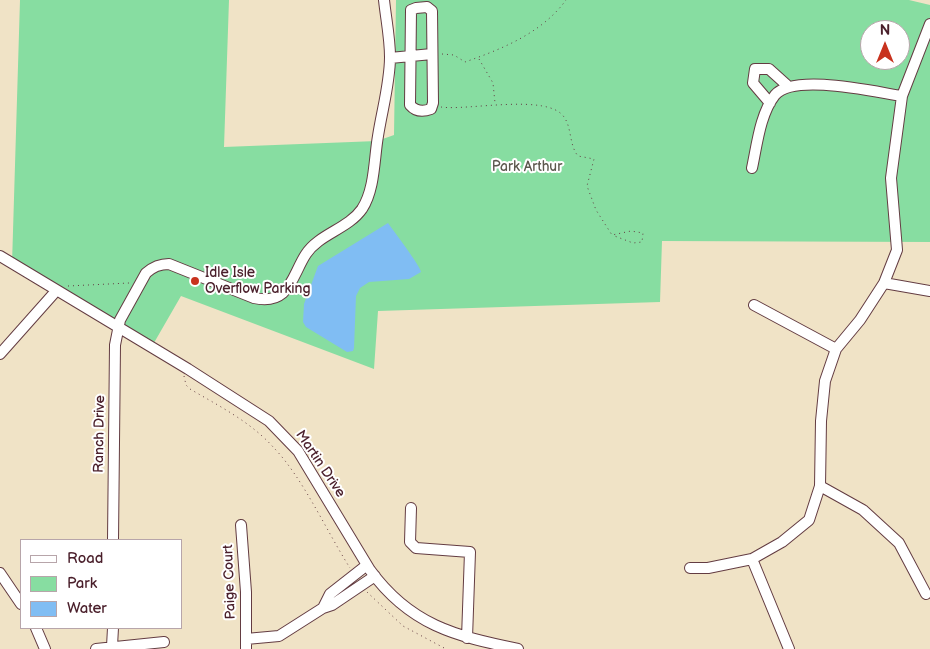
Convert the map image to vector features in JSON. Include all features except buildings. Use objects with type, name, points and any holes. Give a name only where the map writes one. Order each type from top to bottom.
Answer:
[{"type":"street","points":[[117,328],[140,283],[152,268],[162,264],[169,264],[260,300],[282,294],[289,288],[311,249],[355,218],[363,207],[374,173],[375,150],[390,58],[384,0]]},
{"type":"street","points":[[427,7],[432,11],[434,103],[431,110],[422,112],[414,110],[410,105],[410,55],[411,10],[427,7]]},
{"type":"street","points":[[690,568],[708,568],[752,559],[782,542],[809,520],[820,486],[821,421],[825,381],[836,349],[860,320],[884,283],[897,250],[891,178],[902,96],[930,24]]},
{"type":"street","points":[[390,58],[432,54]]},
{"type":"street","points":[[770,103],[753,83],[755,69],[769,69],[789,87]]},
{"type":"street","points":[[752,168],[763,120],[770,103],[776,94],[789,87],[814,84],[902,96]]},
{"type":"street","name":"Martin Drive","points":[[0,256],[61,289],[117,328],[254,409],[283,433],[311,471],[375,576],[393,598],[418,617],[445,631],[467,638],[518,649]]},
{"type":"street","points":[[884,283],[930,291]]},
{"type":"street","points":[[0,354],[61,289]]},
{"type":"street","points":[[754,305],[836,349]]},
{"type":"street","name":"Ranch Drive","points":[[114,539],[115,345],[117,328]]},
{"type":"street","points":[[820,486],[863,510],[899,543],[926,594]]},
{"type":"street","points":[[411,508],[410,542],[416,548],[470,552],[467,638]]},
{"type":"street","name":"Paige Court","points":[[241,525],[246,644]]},
{"type":"street","points":[[752,559],[789,649]]},
{"type":"street","points":[[323,608],[330,594],[367,565]]},
{"type":"street","points":[[0,573],[20,603]]},
{"type":"street","points":[[246,644],[279,636],[323,608],[332,605],[375,576]]},
{"type":"street","points":[[36,629],[45,649]]},
{"type":"street","points":[[112,646],[113,629]]},
{"type":"street","points":[[96,649],[164,642]]},
{"type":"path","points":[[432,54],[454,55],[465,62],[479,59],[530,35],[566,0]]},
{"type":"path","points":[[479,59],[493,83],[495,104]]},
{"type":"path","points":[[434,103],[441,108],[495,104],[544,107],[560,112],[564,115],[578,156],[594,159],[587,186],[596,210],[612,235],[633,244],[642,242],[643,233],[631,231],[612,235]]},
{"type":"path","points":[[61,289],[140,283]]},
{"type":"path","points":[[188,369],[183,379],[190,389],[251,426],[276,449],[295,476],[350,569]]},
{"type":"path","points":[[364,588],[380,606],[403,626],[446,649]]},
{"type":"green space","name":"Park Arthur","points":[[20,0],[229,0],[224,147],[377,141],[394,135],[396,0],[909,0],[930,5],[930,242],[662,241],[660,302],[378,311],[374,369],[181,296],[151,348],[12,264]]},
{"type":"water","points":[[388,223],[421,272],[409,279],[369,282],[360,288],[356,296],[354,348],[353,351],[347,352],[306,327],[303,322],[304,304],[318,266]]},
{"type":"place","name":"Idle Isle Overflow Parking","points":[[195,281]]}]
